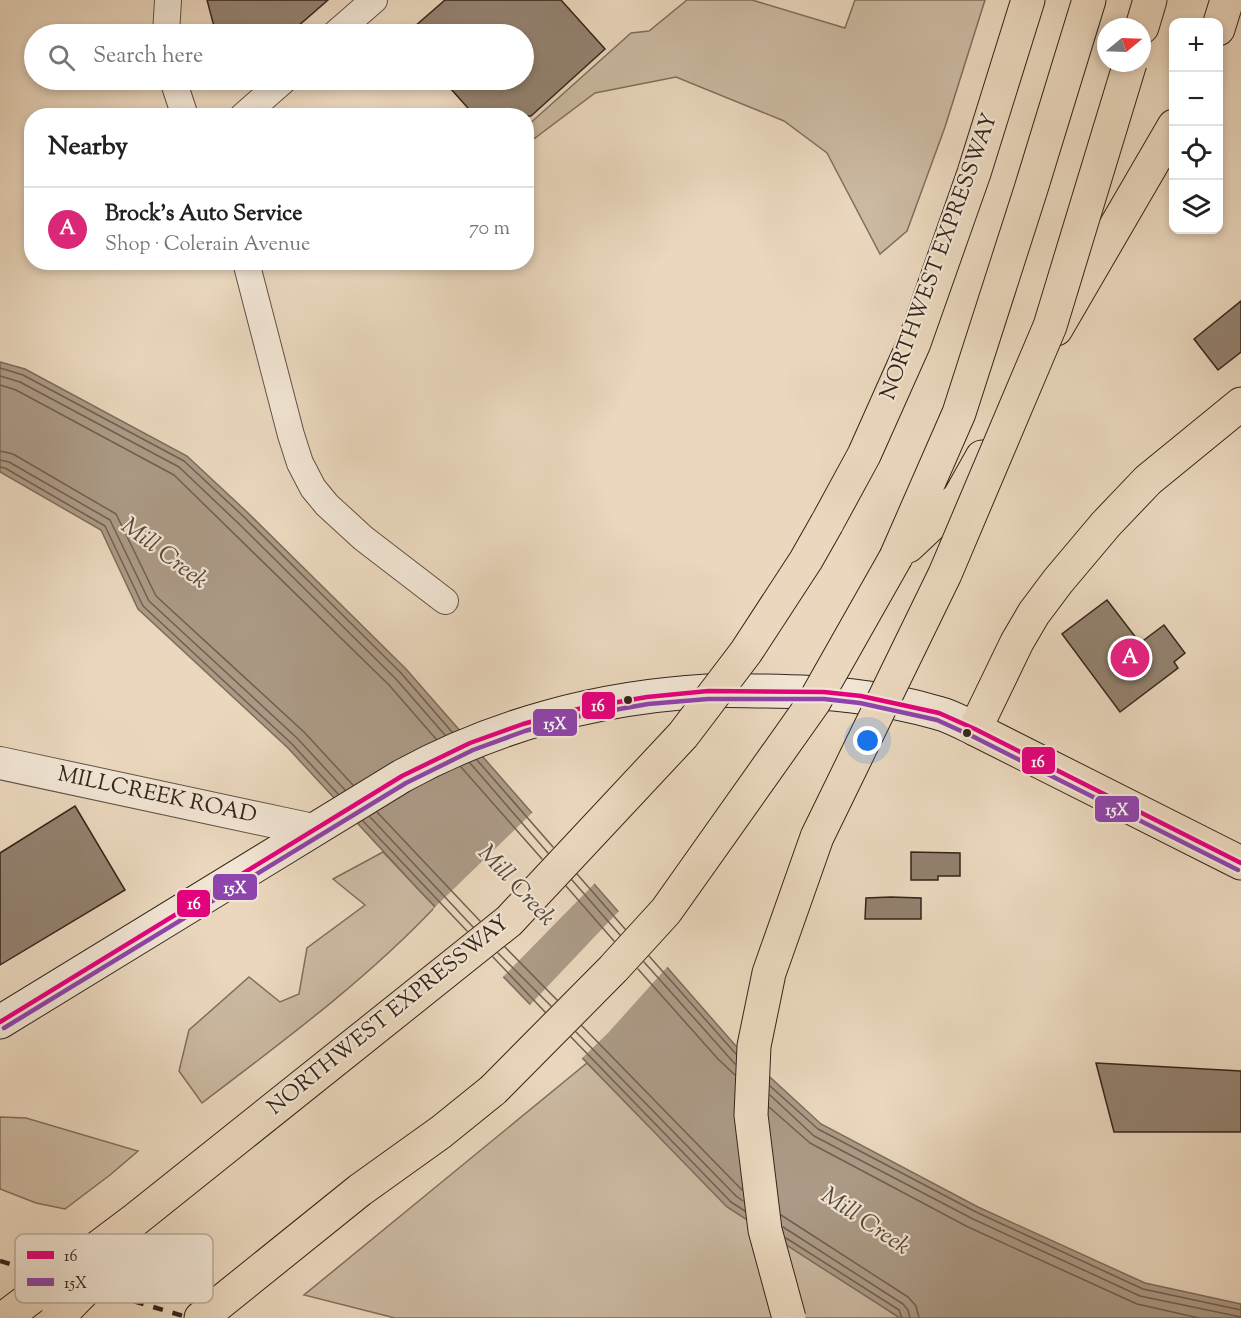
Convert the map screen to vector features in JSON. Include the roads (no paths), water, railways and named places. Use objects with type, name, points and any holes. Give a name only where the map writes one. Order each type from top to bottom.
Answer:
[{"type":"main road","name":"NORTHWEST EXPRESSWAY","points":[[116,1234],[509,921],[683,735],[746,652],[806,560],[864,455],[914,343],[974,173],[1028,0]]},
{"type":"main road","points":[[201,1318],[360,1190],[441,1132],[493,1090],[613,969],[666,911],[814,702],[896,557],[959,413],[1032,189],[1089,0]]},
{"type":"main road","points":[[1145,18],[1150,0]]},
{"type":"main road","points":[[1221,18],[1227,0]]},
{"type":"main road","points":[[789,1318],[765,1230],[751,1115],[754,1046],[769,973],[817,837],[945,574],[1050,326],[1127,72]]},
{"type":"main road","points":[[896,557],[959,498],[1169,133]]},
{"type":"main road","points":[[975,729],[1017,642],[1034,613],[1058,581],[1106,524],[1148,480],[1241,404]]},
{"type":"main road","points":[[0,1022],[402,776],[442,755],[523,724],[578,709],[647,697],[708,691],[824,692],[861,696],[939,713],[1241,863]]},
{"type":"main road","points":[[127,1234],[136,1219]]},
{"type":"main road","name":"NORTHWEST EXPRESSWAY","points":[[4,1318],[24,1303]]},
{"type":"main road","points":[[57,1318],[72,1303]]},
{"type":"street","points":[[167,24],[168,0]]},
{"type":"street","points":[[346,24],[374,0]]},
{"type":"street","points":[[176,90],[182,108]]},
{"type":"street","points":[[252,108],[273,90]]},
{"type":"street","points":[[248,270],[291,435],[300,463],[313,488],[327,505],[363,538],[445,600]]},
{"type":"street","name":"MILLCREEK ROAD","points":[[0,763],[313,830]]},
{"type":"water","name":"Mill Creek","points":[[0,362],[25,369],[187,456],[406,669],[735,1045],[821,1124],[978,1207],[1145,1283],[1241,1304],[1241,1318],[900,1318],[727,1207],[419,890],[288,748],[138,609],[101,530],[0,472]]},
{"type":"railway","points":[[0,1261],[15,1266]]},
{"type":"railway","points":[[140,1303],[190,1318]]},
{"type":"place","name":"Brock's Auto Service","points":[[1130,658]]}]
